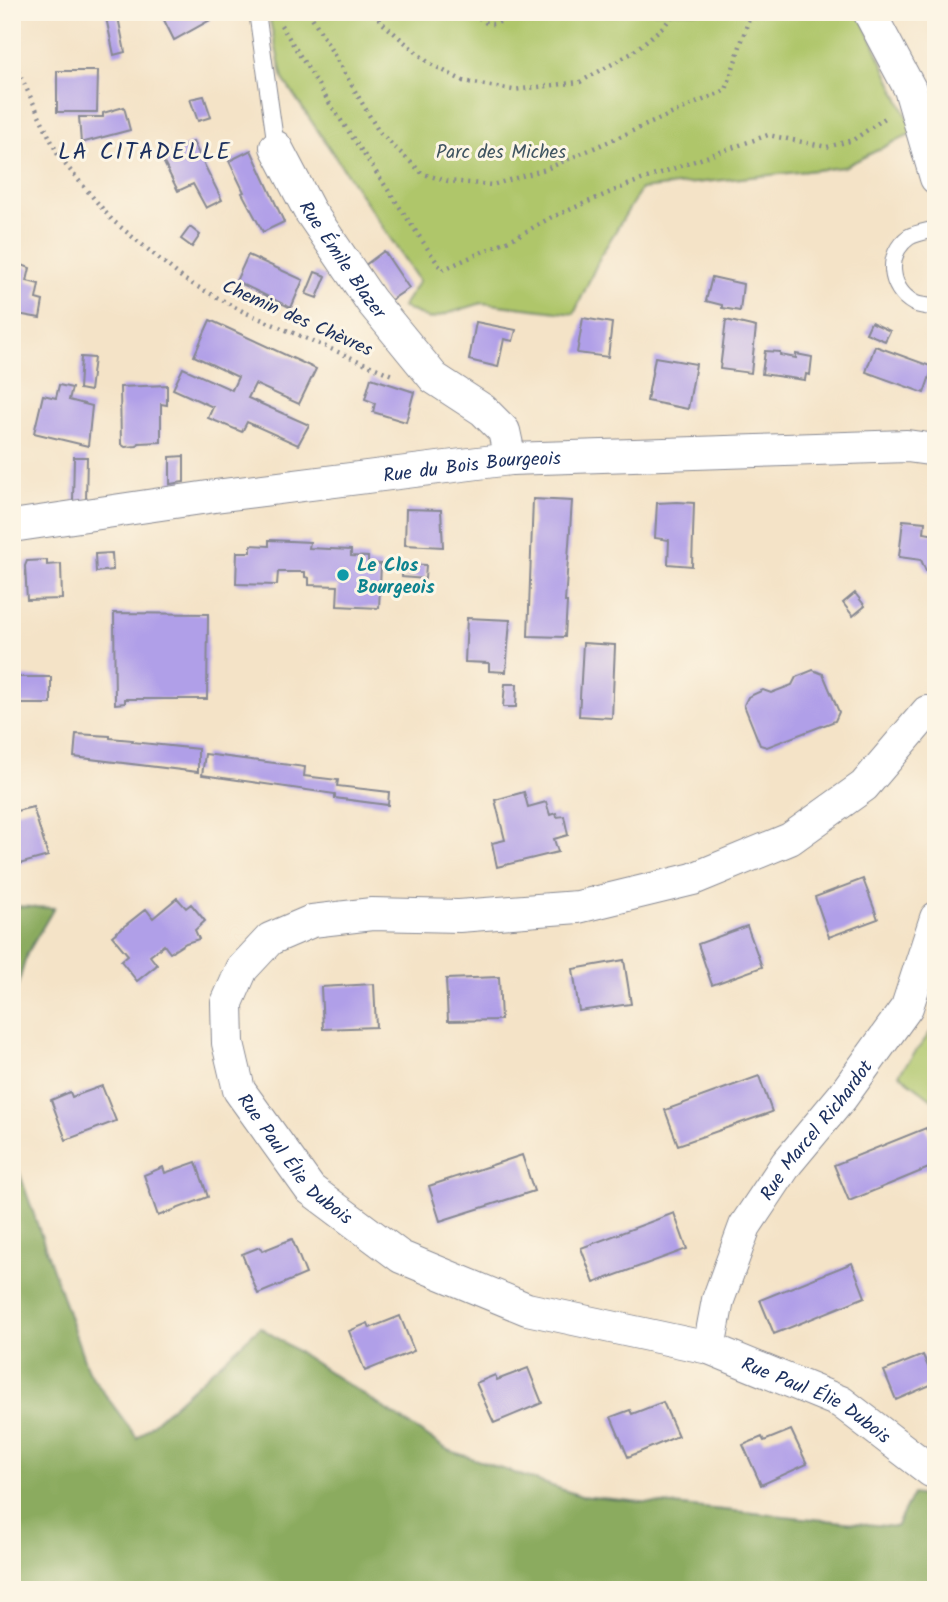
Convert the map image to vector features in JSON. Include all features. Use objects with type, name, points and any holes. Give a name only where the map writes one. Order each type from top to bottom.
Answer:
[{"type":"street","points":[[869,12],[910,89],[936,178]]},
{"type":"street","name":"Rue Émile Blazer","points":[[276,147],[309,210],[371,301],[434,378],[482,410],[504,431],[510,459]]},
{"type":"street","name":"Rue du Bois Bourgeois","points":[[12,526],[510,459],[907,446],[936,450]]},
{"type":"street","name":"Rue Paul Élie Dubois","points":[[933,713],[864,786],[790,839],[693,879],[578,907],[459,916],[372,914],[312,921],[270,939],[242,969],[227,1003],[228,1043],[239,1090],[310,1189],[401,1256],[527,1309],[709,1348],[841,1402],[931,1471],[936,1471]]},
{"type":"street","name":"Rue Marcel Richardot","points":[[709,1348],[718,1300],[745,1226],[787,1163],[842,1097],[907,1007],[936,918]]},
{"type":"lane","name":"Rue Émile Blazer","points":[[257,12],[276,147]]},
{"type":"lane","points":[[936,229],[909,237],[894,256],[892,268],[898,288],[914,304],[936,307]]},
{"type":"path","points":[[309,12],[379,132],[423,174],[448,181],[492,185],[547,169],[726,90],[751,12]]},
{"type":"path","points":[[376,12],[380,21],[429,63],[463,81],[513,90],[580,82],[632,53],[675,12]]},
{"type":"path","points":[[475,12],[480,20],[491,25],[507,15],[523,12]]},
{"type":"path","points":[[280,24],[330,104],[442,270],[629,184],[768,135],[827,146],[853,139],[913,100]]},
{"type":"path","name":"Chemin des Chèvres","points":[[12,58],[59,157],[112,220],[185,279],[244,312],[405,380],[434,378]]},
{"type":"green space","name":"Parc des Miches","points":[[268,12],[859,12],[914,132],[844,167],[641,189],[601,255],[574,314],[482,303],[430,319],[402,307],[419,281],[283,79]]},
{"type":"green space","points":[[12,906],[54,908],[27,954],[12,1005]]},
{"type":"green space","points":[[936,1025],[936,1102],[899,1074]]},
{"type":"green space","points":[[12,1151],[88,1371],[137,1438],[260,1327],[448,1450],[581,1496],[896,1527],[913,1494],[936,1498],[936,1590],[12,1590]]},
{"type":"building","points":[[117,12],[125,52],[114,55],[105,13]]},
{"type":"building","points":[[160,12],[206,12],[210,20],[174,40]]},
{"type":"building","points":[[57,71],[98,71],[97,112],[57,112]]},
{"type":"building","points":[[204,96],[211,117],[198,121],[190,99]]},
{"type":"building","points":[[124,107],[130,130],[81,143],[79,117],[103,117],[103,113]]},
{"type":"building","points":[[193,142],[222,200],[206,208],[193,184],[178,191],[161,157]]},
{"type":"building","points":[[251,150],[284,222],[263,232],[229,161]]},
{"type":"building","points":[[190,227],[200,235],[192,247],[181,239]]},
{"type":"building","points":[[384,251],[409,288],[388,302],[364,266]]},
{"type":"building","points":[[248,255],[303,280],[291,308],[236,281]]},
{"type":"building","points":[[17,263],[30,268],[27,281],[39,284],[36,299],[43,301],[40,318],[12,313],[12,265]]},
{"type":"building","points":[[315,272],[326,276],[317,298],[306,294]]},
{"type":"building","points":[[712,277],[743,284],[740,311],[722,308],[722,305],[706,301]]},
{"type":"building","points":[[583,318],[612,323],[608,357],[577,353]]},
{"type":"building","points":[[210,320],[316,369],[299,404],[255,384],[248,398],[309,425],[298,445],[247,422],[242,432],[208,418],[213,407],[173,389],[183,368],[232,390],[238,377],[194,356]]},
{"type":"building","points":[[726,320],[756,327],[751,373],[720,369]]},
{"type":"building","points":[[476,322],[516,330],[513,341],[504,339],[498,367],[469,360]]},
{"type":"building","points":[[871,322],[890,331],[885,341],[866,333]]},
{"type":"building","points":[[875,346],[933,367],[924,393],[866,372]]},
{"type":"building","points":[[765,351],[780,352],[780,355],[796,358],[796,354],[812,357],[810,375],[806,374],[805,380],[762,374]]},
{"type":"building","points":[[81,357],[94,358],[90,391],[79,389]]},
{"type":"building","points":[[655,357],[696,364],[688,409],[647,401]]},
{"type":"building","points":[[371,378],[414,392],[406,422],[373,412],[375,403],[365,399]]},
{"type":"building","points":[[59,385],[72,388],[69,400],[92,406],[88,446],[34,433],[43,395],[56,398]]},
{"type":"building","points":[[167,385],[167,405],[161,404],[161,442],[125,447],[121,444],[120,387]]},
{"type":"building","points":[[184,456],[184,482],[170,484],[170,457]]},
{"type":"building","points":[[74,457],[87,457],[86,501],[73,502]]},
{"type":"building","points":[[533,499],[572,501],[565,637],[528,636]]},
{"type":"building","points":[[657,503],[694,503],[692,566],[668,564],[669,540],[655,538]]},
{"type":"building","points":[[406,509],[441,510],[443,547],[405,545]]},
{"type":"building","points":[[903,520],[925,522],[924,533],[936,535],[936,572],[926,571],[921,560],[899,557]]},
{"type":"building","name":"Le Clos Bourgeois","points":[[269,540],[310,542],[309,548],[351,550],[351,556],[368,557],[368,563],[381,564],[379,608],[337,606],[338,586],[309,585],[305,572],[278,572],[277,585],[236,584],[237,552],[251,552],[251,545],[269,546]]},
{"type":"building","points":[[112,553],[113,570],[96,572],[95,554]]},
{"type":"building","points":[[47,560],[47,565],[61,564],[62,599],[27,600],[27,561]]},
{"type":"building","points":[[402,564],[426,565],[425,579],[402,577]]},
{"type":"building","points":[[855,593],[865,606],[853,616],[843,603]]},
{"type":"building","points":[[114,613],[208,614],[207,699],[125,699],[125,703],[115,704]]},
{"type":"building","points":[[467,618],[510,620],[506,672],[489,671],[489,663],[465,662]]},
{"type":"building","points":[[583,643],[615,645],[612,718],[579,716]]},
{"type":"building","points":[[813,670],[823,674],[839,712],[835,721],[767,747],[760,745],[744,705],[748,697],[763,690],[771,693],[792,685],[796,677]]},
{"type":"building","points":[[12,677],[51,677],[51,704],[12,704]]},
{"type":"building","points":[[505,684],[517,684],[516,707],[503,707]]},
{"type":"building","points":[[76,734],[110,736],[133,740],[132,742],[198,749],[198,772],[74,757]]},
{"type":"building","points":[[205,754],[305,767],[304,776],[338,780],[337,786],[389,792],[388,805],[335,798],[335,794],[202,775]]},
{"type":"building","points":[[524,792],[528,807],[546,802],[550,815],[556,813],[557,817],[564,816],[568,835],[554,839],[558,852],[497,867],[492,843],[505,840],[495,800]]},
{"type":"building","points":[[33,807],[48,856],[12,866],[12,812]]},
{"type":"building","points":[[863,879],[878,919],[829,937],[815,897]]},
{"type":"building","points":[[177,898],[186,908],[191,904],[205,921],[195,930],[199,939],[170,953],[164,945],[150,956],[157,965],[137,981],[121,961],[128,955],[112,936],[146,909],[153,918]]},
{"type":"building","points":[[747,926],[762,967],[712,985],[698,944]]},
{"type":"building","points":[[624,960],[631,1004],[579,1011],[573,969]]},
{"type":"building","points":[[499,977],[501,1020],[448,1021],[446,979]]},
{"type":"building","points":[[374,984],[376,1027],[323,1029],[321,987]]},
{"type":"building","points":[[759,1076],[772,1112],[678,1145],[665,1110]]},
{"type":"building","points":[[102,1086],[116,1121],[66,1140],[51,1100],[70,1092],[72,1097]]},
{"type":"building","points":[[926,1128],[936,1151],[936,1165],[849,1201],[834,1165]]},
{"type":"building","points":[[522,1155],[534,1191],[440,1221],[429,1186]]},
{"type":"building","points":[[196,1162],[208,1197],[158,1216],[144,1175],[163,1167],[165,1173]]},
{"type":"building","points":[[674,1213],[687,1249],[594,1283],[581,1248]]},
{"type":"building","points":[[292,1239],[306,1274],[258,1294],[242,1254],[260,1247],[262,1251]]},
{"type":"building","points":[[852,1263],[865,1297],[774,1334],[760,1300]]},
{"type":"building","points":[[400,1316],[414,1351],[365,1371],[349,1331],[368,1323],[370,1328]]},
{"type":"building","points":[[923,1355],[935,1383],[896,1400],[884,1371]]},
{"type":"building","points":[[528,1368],[542,1403],[494,1423],[476,1383],[495,1375],[497,1380]]},
{"type":"building","points":[[663,1402],[678,1436],[628,1457],[611,1417],[630,1410],[632,1414]]},
{"type":"building","points":[[791,1430],[807,1464],[761,1485],[743,1445],[762,1437],[764,1441]]},
{"type":"place","name":"Le Clos Bourgeois","points":[[343,575]]},
{"type":"district","name":"LA CITADELLE","points":[[145,151]]}]
